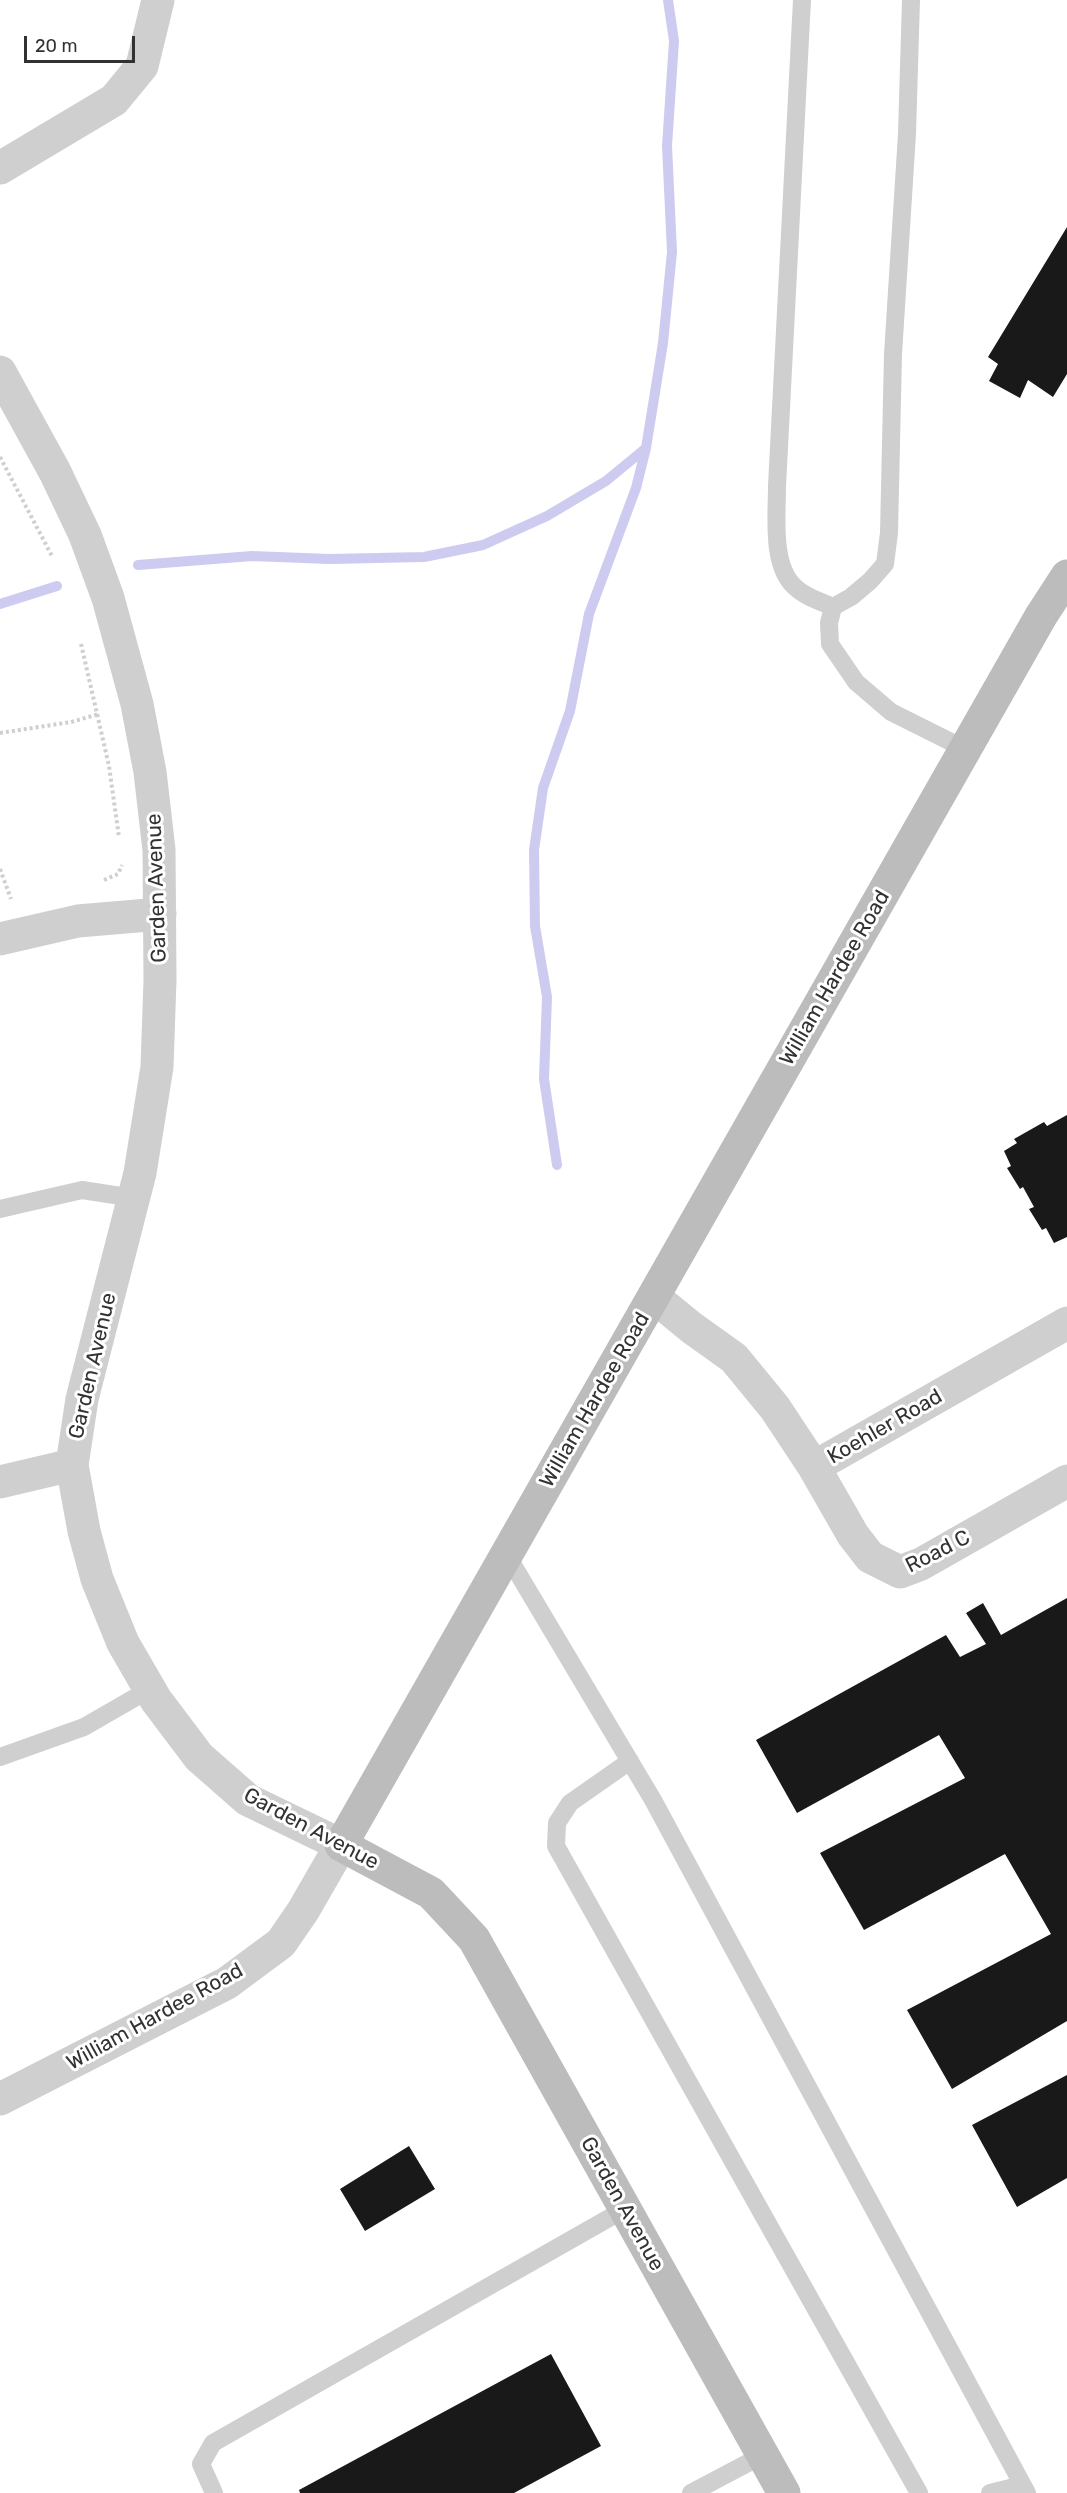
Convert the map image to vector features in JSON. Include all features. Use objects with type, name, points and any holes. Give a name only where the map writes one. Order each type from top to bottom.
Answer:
[{"type":"street","points":[[0,168],[114,100],[142,66],[158,0]]},
{"type":"street","name":"Garden Avenue","points":[[3,383],[55,472],[85,536],[108,598],[137,704],[150,772],[159,850],[158,1067],[134,1198],[82,1399],[72,1465],[84,1531],[97,1579],[123,1643],[150,1689],[199,1757],[248,1800],[341,1845],[431,1893],[474,1939],[784,2493]]},
{"type":"street","name":"William Hardee Road","points":[[0,2099],[226,1983],[281,1943],[303,1911],[341,1845],[1041,616],[1067,576]]},
{"type":"street","points":[[0,939],[78,921],[160,914]]},
{"type":"street","name":"Koehler Road","points":[[654,1297],[734,1358],[775,1408],[814,1467],[1067,1323]]},
{"type":"street","points":[[0,1482],[72,1465]]},
{"type":"street","name":"Road C","points":[[814,1467],[853,1535],[870,1557],[900,1572],[921,1564],[1067,1481]]},
{"type":"lane","points":[[802,0],[777,486],[777,538],[784,571],[792,585],[832,607]]},
{"type":"lane","points":[[832,607],[851,597],[885,564],[889,533],[893,354],[907,134],[912,0]]},
{"type":"lane","points":[[832,607],[829,622],[830,644],[856,682],[891,712],[965,749]]},
{"type":"lane","points":[[0,1209],[82,1190],[134,1198]]},
{"type":"lane","points":[[507,1555],[630,1761],[1025,2489],[990,2493]]},
{"type":"lane","points":[[0,1757],[84,1727],[150,1689]]},
{"type":"lane","points":[[630,1761],[570,1803],[558,1823],[556,1846],[918,2493]]},
{"type":"lane","points":[[214,2493],[201,2464],[213,2443],[625,2209]]},
{"type":"lane","points":[[691,2493],[763,2455]]},
{"type":"path","points":[[0,457],[55,563]]},
{"type":"path","points":[[78,633],[109,766],[119,842]]},
{"type":"path","points":[[0,733],[71,722],[137,704]]},
{"type":"path","points":[[95,882],[118,874],[122,864]]},
{"type":"path","points":[[0,869],[11,898]]},
{"type":"path","points":[[0,901],[21,897]]},
{"type":"building","points":[[1067,227],[1067,374],[1053,397],[1028,380],[1020,398],[989,381],[998,364],[988,357]]},
{"type":"building","points":[[1067,1115],[1067,1237],[1054,1243],[1046,1228],[1042,1230],[1029,1209],[1034,1207],[1023,1187],[1020,1189],[1007,1168],[1011,1166],[1004,1151],[1017,1143],[1014,1139],[1044,1122],[1047,1126]]},
{"type":"building","points":[[1067,1598],[1067,2021],[952,2089],[907,2010],[1051,1934],[1005,1854],[864,1930],[820,1853],[965,1778],[939,1735],[797,1813],[756,1740],[946,1635],[960,1657],[986,1644],[966,1613],[983,1603],[1001,1635]]},
{"type":"building","points":[[1067,2075],[1067,2178],[1017,2207],[972,2125]]},
{"type":"building","points":[[409,2146],[435,2189],[365,2231],[340,2189]]},
{"type":"building","points":[[551,2354],[601,2446],[514,2493],[300,2493],[299,2490]]},
{"type":"waterway","points":[[557,1165],[544,1079],[547,997],[535,926],[534,850],[543,788],[570,711],[589,614],[636,488],[646,448],[663,343],[672,252],[667,146],[674,41],[668,0]]},
{"type":"waterway","points":[[138,565],[252,556],[329,559],[424,557],[483,545],[547,516],[606,481],[646,448]]},
{"type":"waterway","points":[[0,604],[57,586]]}]
